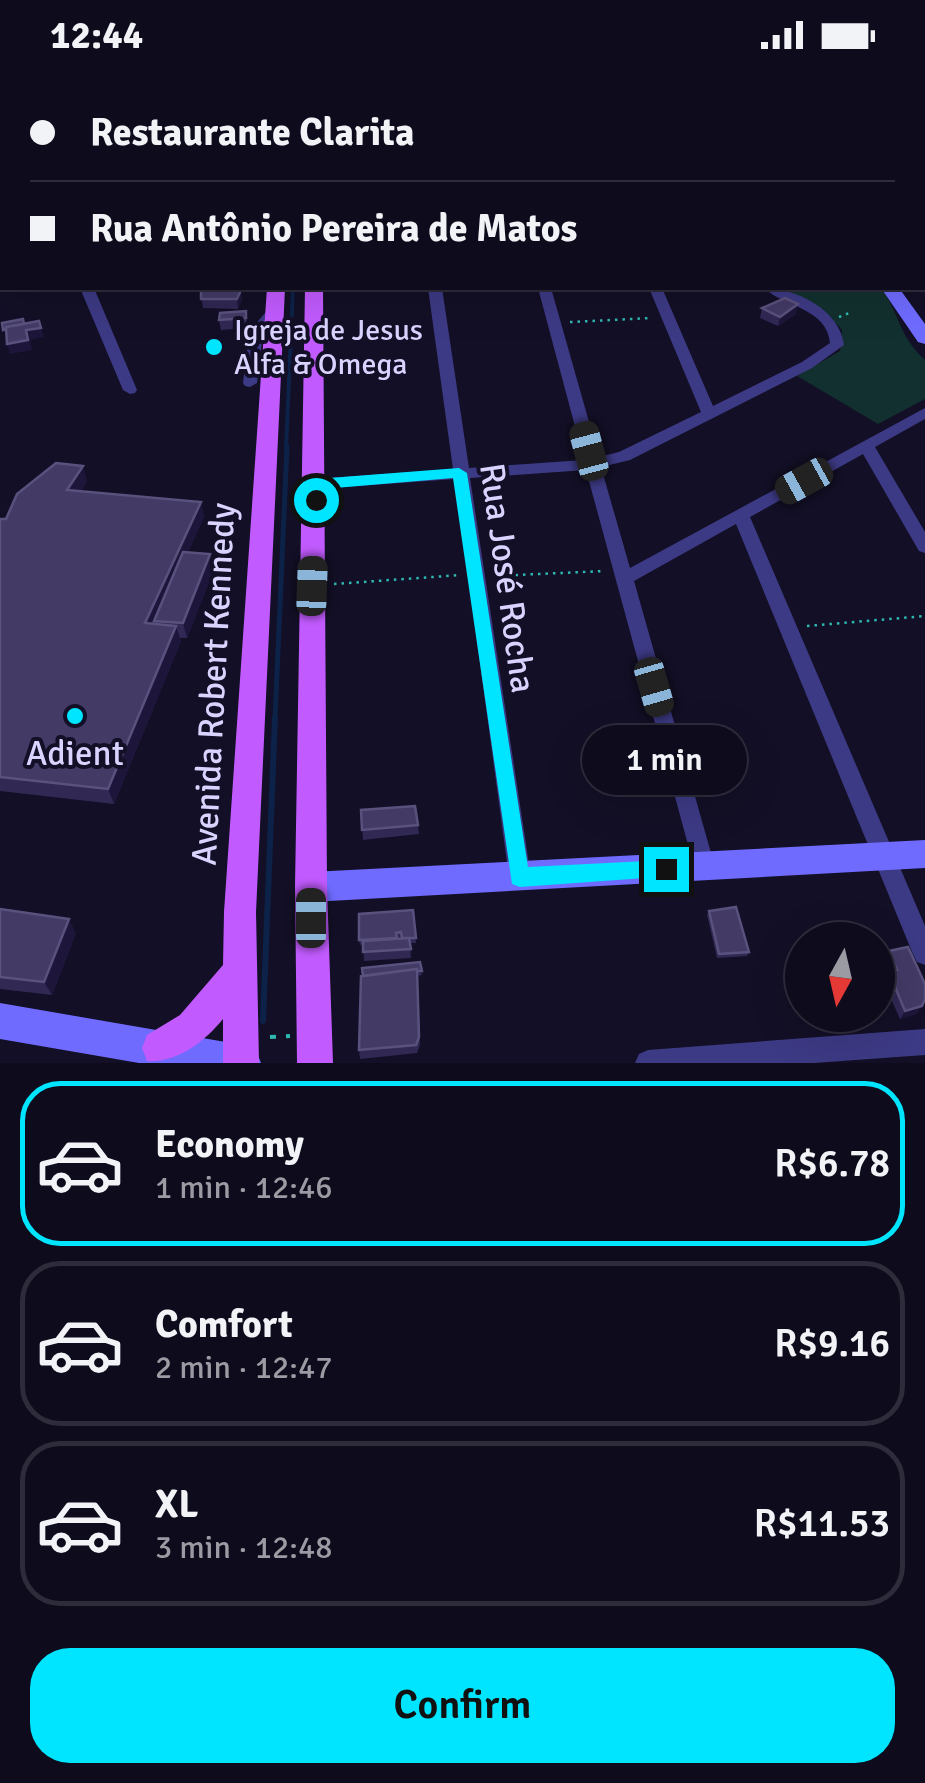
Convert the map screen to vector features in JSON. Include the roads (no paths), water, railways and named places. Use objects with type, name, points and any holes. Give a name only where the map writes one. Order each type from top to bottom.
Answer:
[{"type":"main road","points":[[314,290],[311,886],[316,1063]]},
{"type":"main road","name":"Avenida Robert Kennedy","points":[[242,1063],[239,973],[272,297]]},
{"type":"main road","points":[[160,1048],[193,1028],[239,973]]},
{"type":"street","points":[[88,290],[130,390]]},
{"type":"street","name":"Rua José Rocha","points":[[435,290],[520,877]]},
{"type":"street","points":[[545,290],[704,867]]},
{"type":"street","points":[[656,290],[709,414]]},
{"type":"street","points":[[316,484],[592,464],[624,456],[806,365],[838,345],[837,332],[824,316],[774,290]]},
{"type":"street","points":[[891,290],[925,338]]},
{"type":"street","name":"Avenida Robert Kennedy","points":[[250,383],[256,332],[272,297]]},
{"type":"street","points":[[622,573],[741,516],[925,413]]},
{"type":"street","points":[[866,446],[925,547]]},
{"type":"street","points":[[741,516],[925,954]]},
{"type":"street","points":[[311,886],[925,854]]},
{"type":"street","points":[[0,1021],[242,1063]]},
{"type":"street","points":[[648,1063],[925,1042]]},
{"type":"waterway","points":[[286,449],[293,290]]},
{"type":"waterway","points":[[275,719],[287,446]]},
{"type":"waterway","points":[[263,1021],[275,717]]},
{"type":"place","name":"Igreja de Jesus Alfa & Omega","points":[[214,347]]},
{"type":"place","name":"Adient","points":[[75,716]]}]
